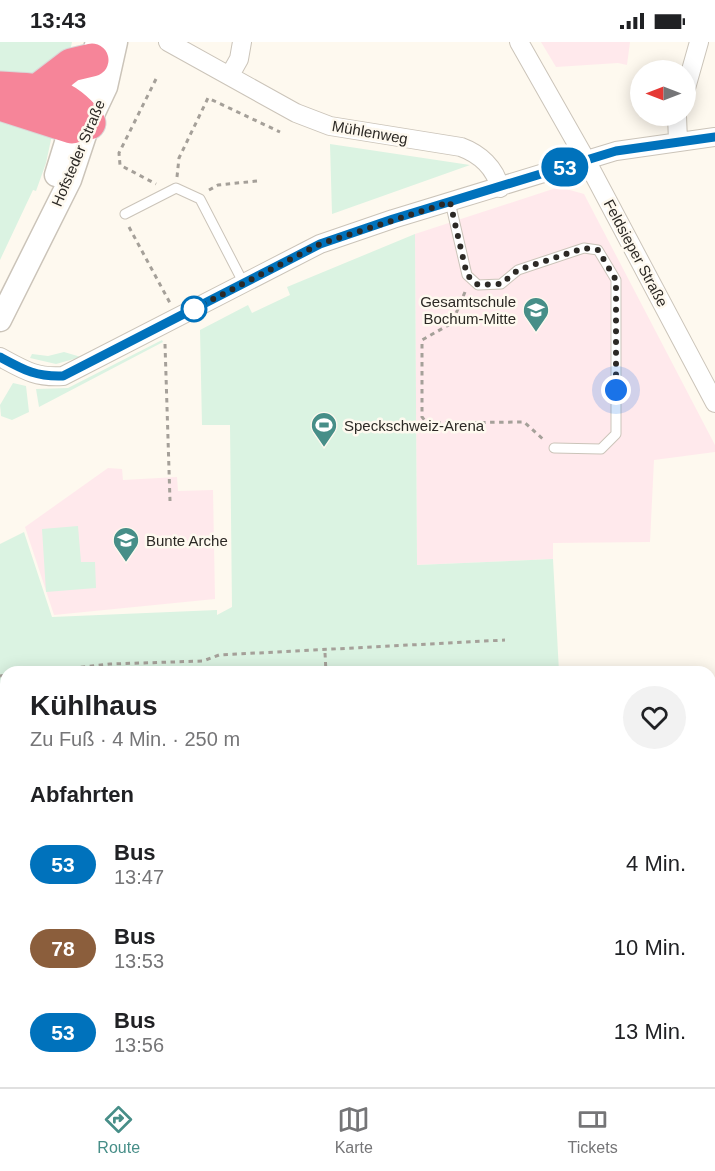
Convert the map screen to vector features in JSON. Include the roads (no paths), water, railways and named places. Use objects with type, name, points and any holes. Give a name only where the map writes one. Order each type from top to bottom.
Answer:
[{"type":"highway","points":[[37,91],[71,65],[103,48]]},
{"type":"highway","points":[[0,88],[57,94],[80,119]]},
{"type":"highway","points":[[0,104],[80,119]]},
{"type":"street","name":"Mühlenweg","points":[[168,42],[296,113],[330,126],[461,147],[474,152],[496,174],[500,188]]},
{"type":"street","points":[[230,75],[239,58],[242,42]]},
{"type":"street","name":"Feldsieper Straße","points":[[519,42],[586,160],[715,403]]},
{"type":"street","points":[[694,60],[699,42]]},
{"type":"street","name":"Hofsteder Straße","points":[[0,320],[30,259],[34,227],[80,119],[103,48]]},
{"type":"street","points":[[677,126],[678,141]]},
{"type":"street","points":[[0,357],[34,374],[44,377],[63,376],[320,244],[616,151],[715,137]]},
{"type":"lane","points":[[125,214],[172,189],[200,199],[244,284]]},
{"type":"lane","points":[[450,202],[467,275],[478,285],[501,284],[518,270],[584,248],[598,250],[616,280],[616,434],[601,449],[554,448]]},
{"type":"place","name":"Gesamtschule Bochum-Mitte","points":[[536,333]]},
{"type":"place","name":"Speckschweiz-Arena","points":[[324,448]]},
{"type":"place","name":"Bunte Arche","points":[[126,563]]}]
